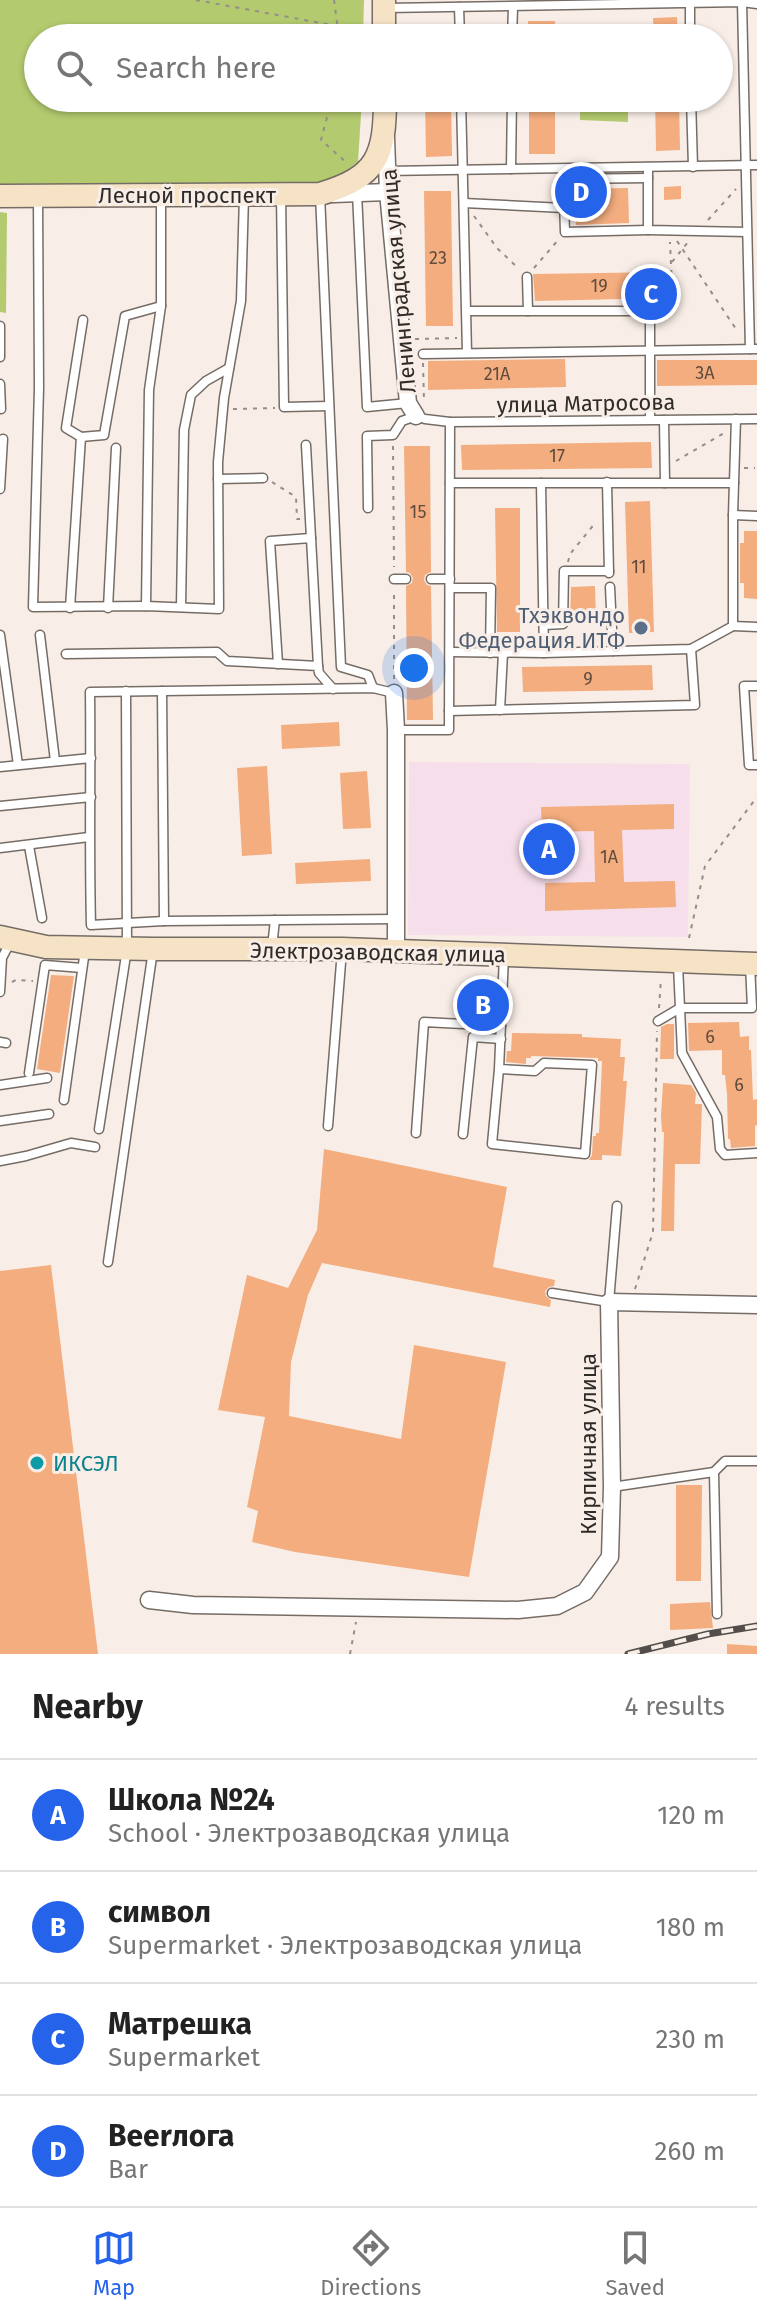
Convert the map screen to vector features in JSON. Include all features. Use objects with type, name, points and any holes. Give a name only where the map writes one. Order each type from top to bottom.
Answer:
[{"type":"street","name":"Ленинградская улица","points":[[385,112],[379,151],[368,169],[388,192],[402,340],[416,413]]},
{"type":"street","name":"Лесной проспект","points":[[0,196],[320,194],[347,186],[368,169]]},
{"type":"street","points":[[320,194],[388,192]]},
{"type":"street","points":[[394,693],[396,951]]},
{"type":"street","name":"Электрозаводская улица","points":[[6,938],[84,958],[127,949],[342,949],[504,955],[670,969],[753,964]]},
{"type":"street","points":[[609,1302],[757,1305]]},
{"type":"street","name":"Кирпичная улица","points":[[149,1600],[193,1605],[518,1610],[557,1606],[585,1592],[610,1557],[609,1302]]},
{"type":"lane","points":[[423,354],[754,349],[752,263],[747,232],[742,2]]},
{"type":"lane","points":[[690,3],[690,24]]},
{"type":"lane","points":[[384,4],[513,7],[757,4]]},
{"type":"lane","points":[[459,7],[460,24]]},
{"type":"lane","points":[[512,24],[513,7]]},
{"type":"lane","points":[[461,112],[467,353]]},
{"type":"lane","points":[[511,169],[512,112]]},
{"type":"lane","points":[[691,112],[693,167]]},
{"type":"lane","points":[[368,169],[757,165]]},
{"type":"lane","points":[[648,167],[648,230]]},
{"type":"lane","points":[[563,169],[565,232],[747,232]]},
{"type":"lane","points":[[563,179],[648,178]]},
{"type":"lane","name":"улица Матросова","points":[[357,193],[367,407],[416,413],[450,422],[757,419]]},
{"type":"lane","points":[[281,194],[284,407],[329,406]]},
{"type":"lane","points":[[320,194],[341,667],[368,675],[373,688]]},
{"type":"lane","points":[[146,606],[149,390],[161,306],[161,195]]},
{"type":"lane","points":[[38,196],[39,388],[33,607],[219,609],[218,479],[223,409],[241,301],[244,195]]},
{"type":"lane","points":[[464,203],[564,208]]},
{"type":"lane","points":[[527,277],[528,311]]},
{"type":"lane","points":[[83,320],[66,428],[81,437],[104,435],[125,316],[161,306]]},
{"type":"lane","points":[[467,311],[650,311],[650,419]]},
{"type":"lane","points":[[0,326],[0,357]]},
{"type":"lane","points":[[181,607],[184,430],[191,395],[206,381],[229,368]]},
{"type":"lane","points":[[0,384],[1,409]]},
{"type":"lane","name":"Ленинградская улица","points":[[368,508],[367,436],[393,435],[402,421],[416,413]]},
{"type":"lane","points":[[733,626],[736,419]]},
{"type":"lane","points":[[664,420],[665,483]]},
{"type":"lane","points":[[396,730],[449,730],[450,422]]},
{"type":"lane","points":[[70,608],[81,437]]},
{"type":"lane","points":[[0,489],[3,439]]},
{"type":"lane","points":[[306,445],[318,666],[319,673],[333,689]]},
{"type":"lane","points":[[108,608],[116,448]]},
{"type":"lane","points":[[218,479],[263,478]]},
{"type":"lane","points":[[544,625],[563,624],[564,571],[609,572],[607,482]]},
{"type":"lane","points":[[450,483],[734,483]]},
{"type":"lane","points":[[541,483],[544,653]]},
{"type":"lane","points":[[733,515],[757,516]]},
{"type":"lane","points":[[278,664],[270,541],[311,538]]},
{"type":"lane","points":[[394,579],[406,579]]},
{"type":"lane","points":[[431,579],[491,588],[490,653]]},
{"type":"lane","points":[[610,587],[613,651]]},
{"type":"lane","points":[[450,652],[691,649],[733,626],[757,627]]},
{"type":"lane","points":[[0,635],[18,765]]},
{"type":"lane","points":[[40,635],[55,761]]},
{"type":"lane","points":[[449,711],[695,705],[691,649]]},
{"type":"lane","points":[[66,654],[217,652],[227,661],[318,666]]},
{"type":"lane","points":[[500,710],[503,653]]},
{"type":"lane","points":[[757,686],[744,686],[749,765],[757,765]]},
{"type":"lane","points":[[394,693],[373,688],[90,692],[89,837],[91,925],[164,921],[398,919]]},
{"type":"lane","points":[[99,1129],[127,949],[126,691]]},
{"type":"lane","points":[[162,691],[164,921]]},
{"type":"lane","points":[[0,767],[91,758]]},
{"type":"lane","points":[[0,806],[91,797]]},
{"type":"lane","points":[[0,848],[89,837]]},
{"type":"lane","points":[[29,846],[42,918]]},
{"type":"lane","points":[[271,949],[275,920]]},
{"type":"lane","points":[[0,991],[6,938]]},
{"type":"lane","points":[[108,1262],[154,949]]},
{"type":"lane","points":[[328,1126],[342,949]]},
{"type":"lane","points":[[499,1069],[535,1071],[544,1063],[592,1065],[585,1154],[492,1144],[504,955]]},
{"type":"lane","points":[[29,1073],[45,965],[84,958],[64,1100]]},
{"type":"lane","points":[[658,1021],[680,1008],[754,1010],[753,964]]},
{"type":"lane","points":[[670,969],[680,1008],[682,1053],[717,1117],[720,1149],[725,1155],[757,1153]]},
{"type":"lane","points":[[416,1133],[424,1022],[501,1026]]},
{"type":"lane","points":[[463,1134],[473,1037],[501,1039]]},
{"type":"lane","points":[[0,1085],[47,1078]]},
{"type":"lane","points":[[0,1121],[49,1114]]},
{"type":"lane","points":[[0,1161],[71,1143],[95,1147]]},
{"type":"lane","points":[[552,1293],[609,1302],[617,1206]]},
{"type":"lane","points":[[612,1487],[714,1472],[725,1461],[757,1461]]},
{"type":"lane","points":[[714,1472],[717,1614]]},
{"type":"path","points":[[196,0],[326,24]]},
{"type":"path","points":[[334,0],[337,24]]},
{"type":"path","points":[[328,112],[321,140],[368,169]]},
{"type":"path","points":[[464,203],[497,248],[527,277],[565,232]]},
{"type":"path","points":[[650,311],[673,310],[670,230]]},
{"type":"path","points":[[670,230],[754,349]]},
{"type":"path","points":[[402,340],[467,338]]},
{"type":"path","points":[[416,413],[423,354]]},
{"type":"path","points":[[223,409],[284,407]]},
{"type":"path","points":[[664,466],[732,428],[736,419]]},
{"type":"path","points":[[393,435],[394,693]]},
{"type":"path","points":[[263,478],[296,497],[297,519],[309,518]]},
{"type":"path","points":[[564,571],[570,554],[595,523],[608,515]]},
{"type":"path","points":[[689,938],[705,866],[757,797]]},
{"type":"path","points":[[631,1302],[653,1232],[658,1021],[670,969]]},
{"type":"path","points":[[0,991],[16,980],[42,981]]},
{"type":"path","points":[[350,1654],[358,1609]]},
{"type":"shaded area","points":[[409,762],[690,764],[688,937],[408,935]]},
{"type":"green space","points":[[0,0],[364,0],[363,24],[24,24],[24,112],[361,112],[358,162],[341,175],[320,184],[0,186]]},
{"type":"green space","points":[[580,112],[628,112],[628,122],[580,120]]},
{"type":"green space","points":[[0,212],[7,213],[6,313],[0,312]]},
{"type":"building","points":[[677,17],[677,24],[653,24],[653,18]]},
{"type":"building","points":[[528,21],[555,21],[555,24],[528,24]]},
{"type":"building","points":[[425,112],[451,112],[452,156],[426,157]]},
{"type":"building","points":[[529,112],[555,112],[555,154],[529,154]]},
{"type":"building","points":[[655,112],[679,112],[680,150],[656,151]]},
{"type":"building","points":[[681,186],[681,199],[664,200],[664,187]]},
{"type":"building","points":[[628,188],[629,223],[576,225],[575,189]]},
{"type":"building","points":[[424,191],[451,191],[453,326],[426,326]]},
{"type":"building","points":[[666,272],[667,298],[535,301],[533,274]]},
{"type":"building","points":[[565,359],[566,387],[428,390],[428,361]]},
{"type":"building","points":[[657,360],[757,360],[757,385],[657,386]]},
{"type":"building","points":[[651,442],[652,468],[462,470],[461,445]]},
{"type":"building","points":[[404,446],[430,446],[431,572],[425,575],[424,580],[431,586],[433,720],[407,720],[406,586],[412,583],[413,578],[406,572]]},
{"type":"building","points":[[650,501],[654,632],[629,633],[625,502]]},
{"type":"building","points":[[495,508],[520,508],[520,632],[497,632]]},
{"type":"building","points":[[744,531],[757,531],[757,599],[744,598],[744,583],[740,583],[740,543],[744,543]]},
{"type":"building","points":[[595,586],[596,621],[570,621],[571,587]]},
{"type":"building","points":[[652,665],[653,690],[523,692],[522,667]]},
{"type":"building","points":[[339,722],[340,746],[282,749],[281,725]]},
{"type":"building","points":[[267,766],[272,854],[242,856],[237,768]]},
{"type":"building","points":[[367,771],[371,828],[343,829],[340,773]]},
{"type":"building","points":[[674,804],[674,829],[622,830],[624,882],[675,881],[676,907],[545,911],[545,883],[595,882],[594,831],[542,832],[541,807]]},
{"type":"building","points":[[370,859],[371,881],[296,884],[295,863]]},
{"type":"building","points":[[51,975],[74,976],[60,1073],[37,1069]]},
{"type":"building","points":[[739,1022],[740,1037],[749,1036],[757,1125],[755,1146],[731,1148],[722,1050],[689,1051],[688,1023]]},
{"type":"building","points":[[674,1024],[674,1059],[660,1059],[661,1027]]},
{"type":"building","points":[[512,1033],[582,1034],[582,1037],[621,1039],[620,1057],[625,1057],[623,1081],[627,1081],[621,1156],[602,1155],[602,1160],[589,1160],[593,1136],[599,1133],[602,1061],[598,1058],[531,1056],[526,1058],[526,1064],[506,1062],[507,1051],[511,1051]]},
{"type":"building","points":[[663,1083],[691,1085],[696,1093],[695,1104],[702,1104],[700,1164],[675,1164],[674,1231],[661,1231]]},
{"type":"building","points":[[324,1149],[507,1187],[493,1267],[555,1280],[554,1286],[545,1291],[551,1300],[550,1307],[322,1263],[308,1295],[291,1362],[289,1416],[401,1439],[414,1345],[506,1362],[469,1577],[295,1552],[252,1542],[258,1511],[247,1507],[265,1417],[218,1410],[247,1275],[288,1288],[317,1230]]},
{"type":"building","name":"ИКСЭЛ","points":[[51,1265],[98,1654],[0,1654],[0,1271]]},
{"type":"building","points":[[676,1485],[702,1485],[701,1581],[676,1581]]},
{"type":"building","points":[[710,1602],[713,1628],[670,1630],[670,1604]]},
{"type":"building","points":[[727,1644],[757,1646],[757,1654],[727,1654]]},
{"type":"railway","points":[[628,1654],[708,1634],[757,1626]]},
{"type":"place","name":"Beerлога","points":[[581,192]]},
{"type":"place","name":"Матрешка","points":[[651,294]]},
{"type":"place","name":"Тхэквондо Федерация ИТФ","points":[[641,628]]},
{"type":"place","name":"Школа №24","points":[[549,849]]},
{"type":"place","name":"символ","points":[[483,1005]]},
{"type":"place","name":"ИКСЭЛ","points":[[37,1463]]}]
